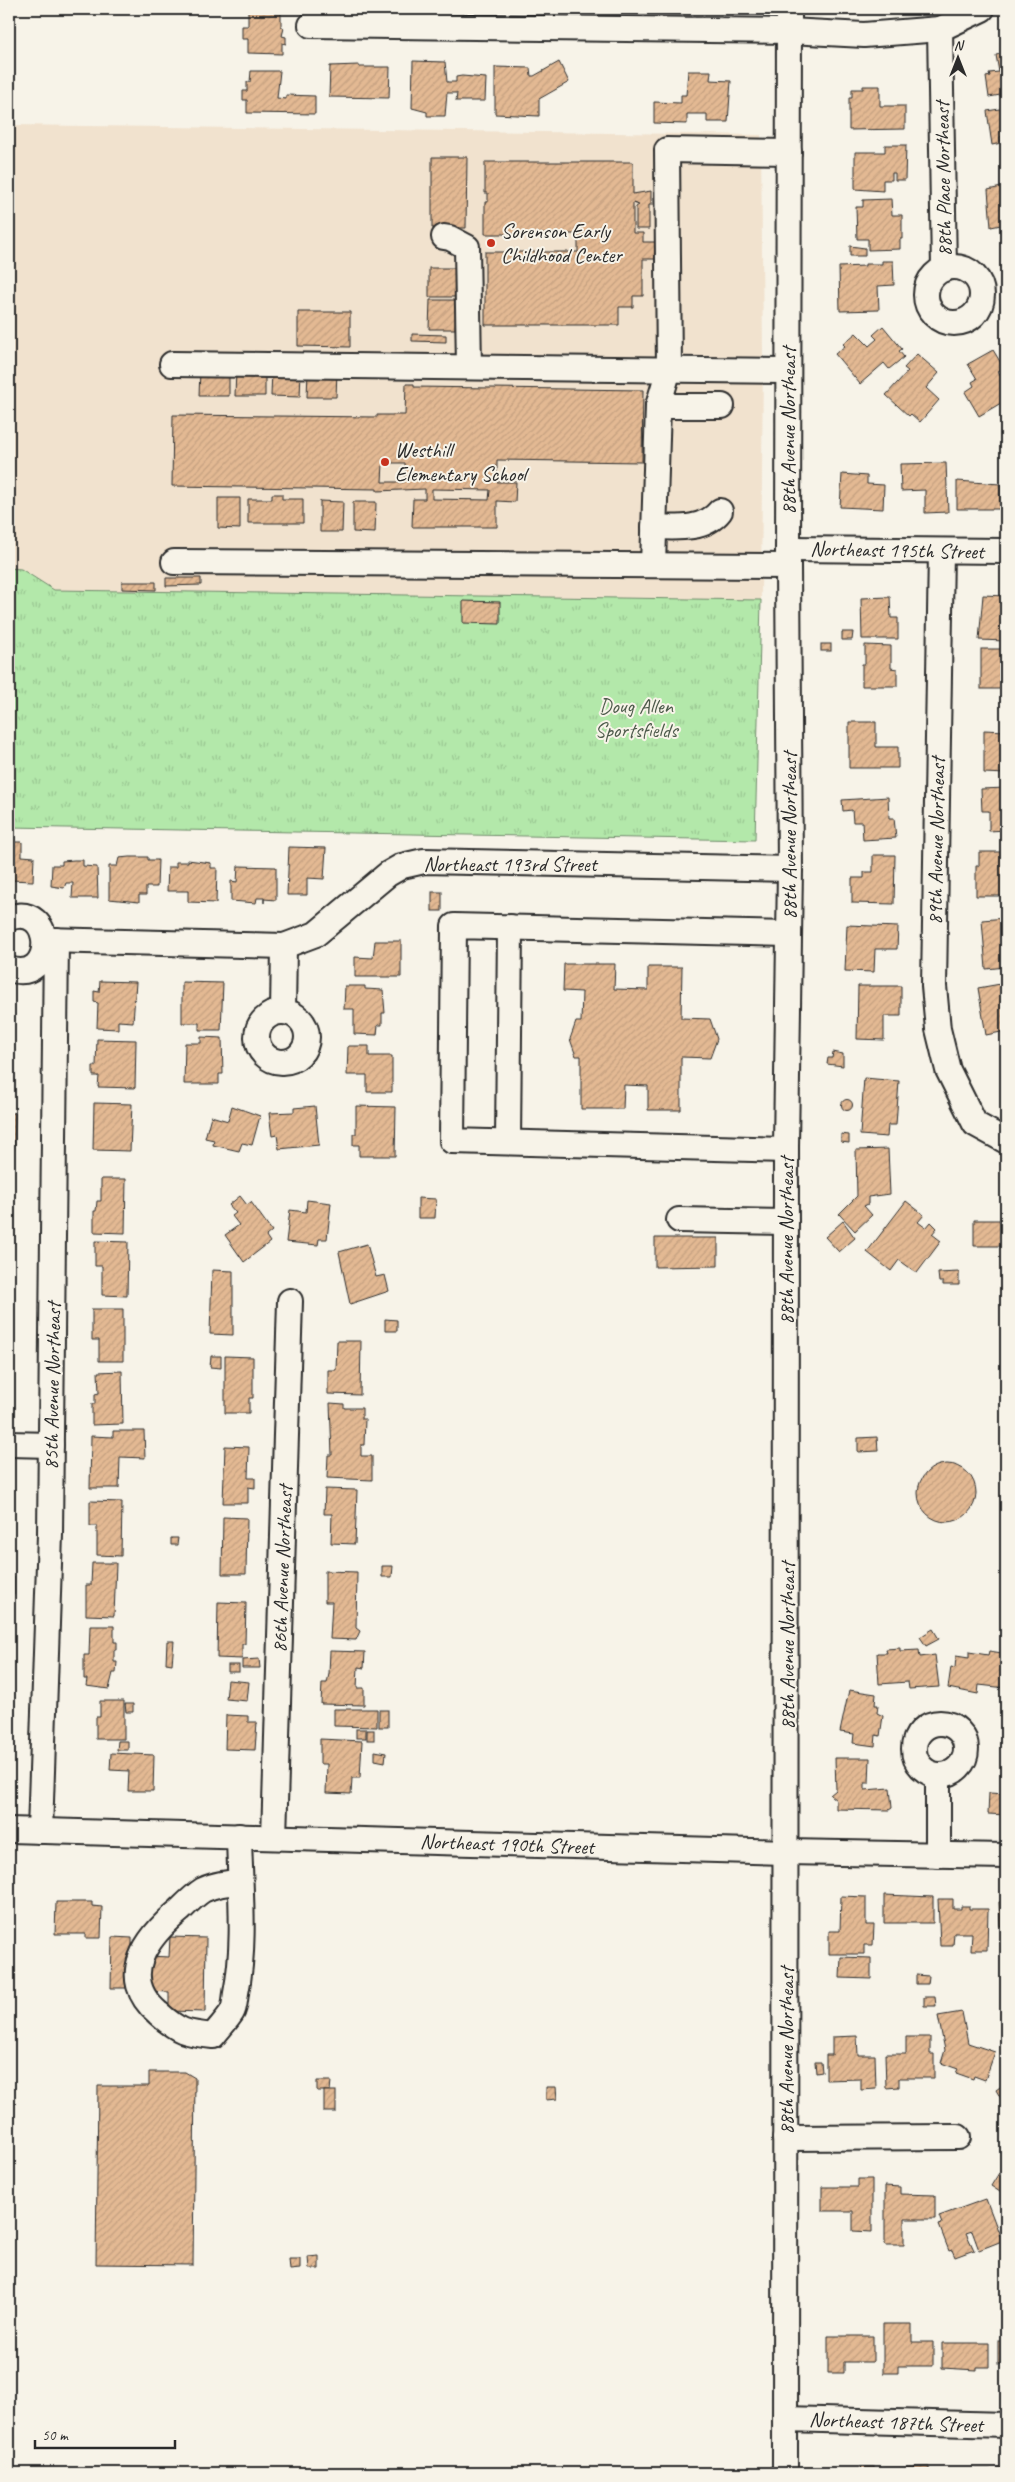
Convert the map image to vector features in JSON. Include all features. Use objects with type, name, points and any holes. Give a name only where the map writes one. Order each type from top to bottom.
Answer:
[{"type":"street","points":[[311,25],[395,17],[789,20],[864,35],[940,29],[982,9]]},
{"type":"street","name":"88th Avenue Northeast","points":[[785,2473],[787,1852],[786,1150],[790,869],[788,558],[789,20]]},
{"type":"street","name":"88th Place Northeast","points":[[940,29],[944,269]]},
{"type":"street","points":[[653,565],[658,406],[670,369],[667,150],[789,152]]},
{"type":"street","points":[[444,237],[468,247],[469,367]]},
{"type":"street","points":[[172,364],[788,371]]},
{"type":"street","points":[[658,406],[722,406]]},
{"type":"street","points":[[654,527],[692,526],[712,521],[720,511]]},
{"type":"street","name":"Northeast 195th Street","points":[[174,562],[653,565],[941,551],[1006,551]]},
{"type":"street","name":"89th Avenue Northeast","points":[[941,551],[934,986],[938,1029],[948,1070],[975,1124],[1006,1141]]},
{"type":"street","name":"Northeast 193rd Street","points":[[51,940],[284,946],[316,934],[388,874],[402,866],[424,861],[790,869]]},
{"type":"street","points":[[9,918],[21,916],[30,919],[51,940],[36,964],[20,971],[9,968]]},
{"type":"street","points":[[786,1150],[452,1141],[454,926],[789,934]]},
{"type":"street","points":[[508,1142],[510,927]]},
{"type":"street","name":"85th Avenue Northeast","points":[[40,1831],[51,1444],[51,940]]},
{"type":"street","points":[[284,946],[284,1012]]},
{"type":"street","points":[[679,1220],[786,1222]]},
{"type":"street","name":"86th Avenue Northeast","points":[[274,1837],[290,1301]]},
{"type":"street","points":[[9,1444],[51,1444]]},
{"type":"street","points":[[938,1775],[938,1855]]},
{"type":"street","name":"Northeast 190th Street","points":[[9,1830],[787,1852],[1006,1856]]},
{"type":"street","points":[[239,1836],[240,1882],[241,1971],[233,2011],[212,2036],[176,2029],[142,1996],[138,1977],[142,1954],[158,1928],[202,1891],[219,1884],[240,1882]]},
{"type":"street","points":[[786,2138],[958,2137]]},
{"type":"street","name":"Northeast 187th Street","points":[[786,2419],[1006,2425]]},
{"type":"shaded area","name":"Westhill Elementary School","points":[[9,125],[761,135],[763,355],[761,600],[54,590],[21,569],[9,568]]},
{"type":"green space","name":"Doug Allen Sportsfields","points":[[9,568],[21,569],[54,590],[761,600],[755,840],[9,827]]},
{"type":"building","points":[[248,9],[281,9],[281,26],[284,28],[282,36],[286,37],[286,44],[282,43],[282,54],[248,53],[248,39],[242,39],[242,26],[248,26]]},
{"type":"building","points":[[1006,53],[1006,94],[989,97],[986,77],[990,76],[989,73],[999,72],[996,55]]},
{"type":"building","points":[[413,61],[445,62],[447,82],[456,82],[456,77],[462,76],[486,78],[485,101],[456,101],[457,93],[447,93],[445,116],[427,116],[427,112],[412,108]]},
{"type":"building","points":[[559,62],[569,82],[539,99],[539,116],[495,114],[495,67],[530,68],[531,76],[534,76]]},
{"type":"building","points":[[359,65],[359,67],[390,67],[389,98],[329,97],[330,66]]},
{"type":"building","points":[[251,71],[280,71],[277,98],[286,99],[286,95],[315,96],[315,114],[247,113],[247,100],[243,100],[243,91],[247,91],[247,82],[250,82]]},
{"type":"building","points":[[688,71],[711,71],[710,80],[731,81],[728,122],[707,122],[707,114],[687,114],[687,124],[654,123],[654,102],[681,103],[681,95],[686,95]]},
{"type":"building","points":[[863,86],[880,86],[880,106],[905,106],[905,129],[849,130],[849,98],[852,98],[852,89],[863,89]]},
{"type":"building","points":[[1006,108],[1006,143],[1004,143],[1003,136],[1000,137],[1001,143],[992,145],[987,111]]},
{"type":"building","points":[[885,145],[906,145],[905,180],[895,180],[895,173],[892,173],[892,180],[883,180],[883,191],[855,189],[855,152],[885,152]]},
{"type":"building","points":[[432,157],[467,157],[466,228],[432,228]]},
{"type":"building","points":[[485,162],[633,162],[633,194],[651,191],[651,205],[649,205],[649,229],[636,229],[636,207],[639,205],[633,203],[633,233],[643,233],[643,242],[660,242],[660,259],[643,259],[643,296],[633,296],[633,307],[619,307],[619,325],[485,325],[485,252],[578,252],[578,234],[485,234],[485,202],[488,202],[488,193],[485,193]]},
{"type":"building","points":[[1006,186],[1006,224],[991,227],[988,190]]},
{"type":"building","points":[[891,199],[892,215],[902,215],[900,249],[868,250],[868,239],[857,239],[856,207],[863,207],[863,200]]},
{"type":"building","points":[[1006,231],[1006,256],[1001,232]]},
{"type":"building","points":[[850,246],[865,248],[865,256],[850,256]]},
{"type":"building","points":[[882,261],[893,261],[894,285],[878,286],[879,310],[840,311],[839,267],[882,264]]},
{"type":"building","points":[[429,268],[455,268],[455,297],[429,297]]},
{"type":"building","points":[[430,300],[456,300],[455,329],[429,329]]},
{"type":"building","points":[[298,312],[350,312],[350,347],[298,346]]},
{"type":"building","points":[[883,326],[902,349],[899,351],[904,357],[889,369],[884,363],[860,384],[835,354],[856,333],[869,346],[877,339],[873,335]]},
{"type":"building","points":[[412,334],[446,335],[446,342],[412,341]]},
{"type":"building","points":[[993,350],[1004,368],[998,371],[1006,384],[1006,400],[979,416],[965,392],[974,386],[972,382],[977,379],[968,364]]},
{"type":"building","points":[[917,354],[939,373],[926,388],[939,400],[920,422],[911,414],[909,416],[886,395],[908,371],[904,368]]},
{"type":"building","points":[[200,370],[229,370],[229,396],[199,396]]},
{"type":"building","points":[[236,370],[265,371],[265,396],[235,396]]},
{"type":"building","points":[[272,370],[301,371],[300,397],[271,396]]},
{"type":"building","points":[[308,371],[337,371],[336,397],[307,397]]},
{"type":"building","points":[[406,384],[414,384],[414,387],[643,390],[642,462],[497,460],[497,482],[516,482],[515,502],[497,501],[497,527],[412,527],[413,499],[425,499],[425,489],[377,491],[377,489],[172,486],[173,415],[377,417],[377,415],[405,415]],"holes":[[[383,463],[405,463],[405,482],[382,482]],[[432,489],[490,490],[489,500],[432,499]]]},
{"type":"building","points":[[946,463],[948,512],[925,513],[925,490],[901,491],[900,464]]},
{"type":"building","points":[[842,474],[867,476],[867,484],[884,485],[883,509],[840,507]]},
{"type":"building","points":[[957,481],[1000,484],[1000,509],[957,509]]},
{"type":"building","points":[[272,494],[282,494],[282,499],[303,499],[303,523],[248,523],[248,499],[272,499]]},
{"type":"building","points":[[218,498],[240,498],[240,529],[218,528]]},
{"type":"building","points":[[320,501],[343,502],[342,532],[320,532]]},
{"type":"building","points":[[353,502],[376,502],[375,533],[353,532]]},
{"type":"building","points":[[166,578],[201,578],[201,585],[166,586]]},
{"type":"building","points":[[122,582],[156,582],[156,590],[122,589]]},
{"type":"building","points":[[983,595],[1006,596],[1006,641],[979,640]]},
{"type":"building","points":[[890,597],[891,618],[898,618],[898,639],[862,639],[861,598]]},
{"type":"building","points":[[463,601],[500,602],[500,624],[463,623]]},
{"type":"building","points":[[842,632],[853,632],[852,640],[842,640]]},
{"type":"building","points":[[821,644],[831,644],[831,651],[821,651]]},
{"type":"building","points":[[865,645],[891,646],[891,668],[897,669],[897,686],[862,686],[862,664],[865,664]]},
{"type":"building","points":[[981,649],[1006,649],[1006,689],[981,689]]},
{"type":"building","points":[[849,722],[876,722],[876,747],[898,747],[898,768],[849,768]]},
{"type":"building","points":[[984,730],[1006,731],[1006,774],[984,773]]},
{"type":"building","points":[[1006,788],[1006,830],[989,831],[989,811],[982,811],[981,789]]},
{"type":"building","points":[[888,797],[889,818],[894,818],[896,838],[863,840],[862,822],[853,822],[852,810],[843,811],[842,800]]},
{"type":"building","points":[[9,842],[22,842],[22,856],[34,857],[33,881],[9,880]]},
{"type":"building","points":[[289,847],[326,848],[324,879],[307,878],[307,895],[287,895]]},
{"type":"building","points":[[979,852],[1005,852],[1006,896],[976,896],[976,866],[979,866]]},
{"type":"building","points":[[873,855],[895,855],[894,904],[852,903],[852,878],[864,878],[864,872],[873,872]]},
{"type":"building","points":[[148,857],[148,860],[158,860],[157,887],[146,887],[146,895],[139,895],[139,902],[109,899],[109,866],[117,866],[119,858]]},
{"type":"building","points":[[83,860],[83,866],[97,867],[98,898],[72,898],[73,883],[66,883],[64,888],[51,886],[52,865],[62,865],[62,861]]},
{"type":"building","points":[[188,860],[211,863],[211,868],[217,868],[216,903],[188,902],[188,891],[167,891],[168,867],[176,867],[176,862],[188,862]]},
{"type":"building","points":[[238,866],[276,867],[276,900],[257,898],[256,903],[231,901],[231,881],[237,882]]},
{"type":"building","points":[[432,892],[442,892],[442,911],[432,911]]},
{"type":"building","points":[[1006,918],[1006,967],[986,969],[982,920]]},
{"type":"building","points":[[847,925],[898,927],[897,949],[875,949],[874,972],[845,971]]},
{"type":"building","points":[[375,941],[401,941],[401,977],[355,977],[355,957],[373,958]]},
{"type":"building","points":[[564,964],[615,964],[614,989],[648,990],[648,967],[682,967],[681,1018],[710,1019],[717,1039],[710,1058],[681,1057],[681,1110],[648,1110],[648,1086],[624,1085],[623,1109],[581,1109],[581,1056],[576,1056],[570,1039],[576,1022],[581,1022],[582,992],[563,991]]},
{"type":"building","points":[[100,981],[136,982],[133,1022],[118,1021],[118,1029],[97,1028],[98,1003],[94,1002],[94,991],[99,992]]},
{"type":"building","points":[[182,982],[223,983],[221,1030],[199,1030],[199,1023],[182,1023]]},
{"type":"building","points":[[1006,983],[1006,1031],[986,1035],[978,988]]},
{"type":"building","points":[[345,986],[365,986],[365,989],[383,990],[385,1013],[382,1013],[382,1025],[378,1025],[377,1035],[354,1034],[354,1009],[344,1009]]},
{"type":"building","points":[[858,986],[901,986],[901,1016],[884,1016],[884,1040],[857,1039]]},
{"type":"building","points":[[9,1030],[10,1041],[13,1041],[12,1079],[9,1079]]},
{"type":"building","points":[[201,1037],[222,1038],[223,1074],[219,1074],[219,1084],[184,1084],[185,1043],[201,1043]]},
{"type":"building","points":[[97,1039],[136,1040],[135,1088],[98,1087],[99,1076],[93,1076],[93,1066],[96,1066]]},
{"type":"building","points":[[348,1046],[369,1046],[369,1056],[392,1056],[392,1092],[367,1092],[367,1075],[347,1075]]},
{"type":"building","points":[[833,1052],[843,1054],[843,1066],[827,1064],[828,1058],[832,1058]]},
{"type":"building","points":[[864,1078],[899,1081],[896,1125],[888,1125],[887,1137],[860,1135]]},
{"type":"building","points":[[847,1099],[853,1105],[847,1111],[841,1105]]},
{"type":"building","points":[[94,1103],[132,1104],[130,1151],[93,1150]]},
{"type":"building","points":[[232,1106],[260,1116],[252,1145],[242,1143],[239,1151],[213,1145],[214,1140],[205,1138],[211,1116],[228,1121]]},
{"type":"building","points":[[315,1106],[319,1145],[279,1149],[277,1135],[272,1136],[269,1113],[294,1112],[294,1108]]},
{"type":"building","points":[[356,1106],[396,1107],[395,1156],[359,1156],[359,1145],[353,1145],[353,1134],[356,1134]]},
{"type":"building","points":[[9,1113],[15,1113],[14,1150],[9,1150]]},
{"type":"building","points":[[841,1134],[849,1135],[849,1143],[841,1142]]},
{"type":"building","points":[[888,1149],[890,1194],[868,1197],[868,1204],[864,1206],[872,1215],[855,1231],[839,1214],[857,1196],[856,1150]]},
{"type":"building","points":[[101,1179],[126,1179],[125,1233],[94,1232],[94,1211],[96,1211],[97,1201],[101,1201]]},
{"type":"building","points":[[240,1196],[247,1205],[251,1202],[272,1231],[266,1236],[270,1242],[244,1262],[225,1235],[239,1225],[232,1216],[236,1213],[229,1205]]},
{"type":"building","points":[[418,1198],[436,1199],[435,1218],[418,1218]]},
{"type":"building","points":[[307,1200],[331,1203],[327,1239],[319,1239],[318,1245],[286,1242],[290,1210],[306,1212]]},
{"type":"building","points":[[1003,1200],[1006,1200],[1006,1246],[974,1246],[974,1220],[1003,1220]]},
{"type":"building","points":[[906,1201],[924,1215],[918,1222],[926,1228],[931,1222],[937,1228],[932,1234],[941,1241],[917,1273],[899,1260],[891,1271],[867,1252]]},
{"type":"building","points":[[843,1221],[855,1238],[839,1252],[825,1237]]},
{"type":"building","points":[[655,1238],[718,1238],[718,1266],[655,1267]]},
{"type":"building","points":[[95,1241],[128,1242],[127,1296],[102,1295],[102,1266],[95,1266]]},
{"type":"building","points":[[367,1244],[376,1277],[385,1275],[389,1291],[350,1304],[339,1252]]},
{"type":"building","points":[[212,1270],[233,1271],[233,1335],[210,1334]]},
{"type":"building","points":[[959,1272],[959,1285],[943,1285],[943,1282],[939,1282],[938,1273]]},
{"type":"building","points":[[92,1309],[123,1309],[123,1361],[99,1361],[99,1340],[92,1340]]},
{"type":"building","points":[[385,1319],[397,1320],[397,1331],[385,1331]]},
{"type":"building","points":[[337,1341],[361,1341],[360,1395],[328,1394],[328,1370],[336,1370]]},
{"type":"building","points":[[211,1356],[221,1356],[221,1368],[210,1367]]},
{"type":"building","points":[[225,1356],[253,1357],[253,1398],[249,1398],[249,1413],[225,1413]]},
{"type":"building","points":[[122,1371],[123,1424],[92,1425],[92,1404],[95,1404],[95,1394],[99,1393],[98,1372]]},
{"type":"building","points":[[330,1403],[344,1404],[344,1408],[362,1408],[362,1419],[365,1419],[364,1445],[361,1445],[361,1456],[372,1456],[372,1480],[327,1478],[328,1455],[332,1455]]},
{"type":"building","points":[[113,1431],[144,1431],[145,1458],[120,1457],[119,1488],[90,1488],[91,1436],[113,1437]]},
{"type":"building","points":[[877,1437],[878,1451],[858,1452],[858,1438]]},
{"type":"building","points":[[225,1446],[249,1447],[248,1478],[255,1478],[255,1488],[248,1487],[248,1503],[223,1503]]},
{"type":"building","points":[[947,1464],[958,1466],[971,1477],[976,1493],[974,1504],[963,1517],[947,1522],[936,1520],[923,1509],[918,1493],[920,1482],[931,1469]]},
{"type":"building","points":[[325,1489],[357,1490],[355,1544],[331,1543],[332,1514],[324,1514]]},
{"type":"building","points":[[90,1501],[122,1502],[121,1556],[97,1555],[97,1526],[90,1526]]},
{"type":"building","points":[[223,1517],[247,1518],[246,1574],[222,1574]]},
{"type":"building","points":[[171,1538],[178,1538],[177,1545],[171,1545]]},
{"type":"building","points":[[9,1563],[11,1563],[11,1577],[14,1577],[14,1595],[9,1595]]},
{"type":"building","points":[[92,1563],[116,1563],[114,1616],[86,1615],[86,1585],[91,1585]]},
{"type":"building","points":[[382,1566],[393,1566],[392,1577],[382,1577]]},
{"type":"building","points":[[325,1571],[357,1572],[356,1628],[360,1631],[356,1640],[330,1639],[332,1602],[325,1602]]},
{"type":"building","points":[[218,1602],[246,1603],[245,1644],[242,1644],[242,1659],[217,1658]]},
{"type":"building","points":[[90,1626],[114,1626],[114,1642],[117,1642],[117,1650],[114,1650],[114,1662],[117,1662],[116,1673],[113,1673],[109,1689],[86,1686],[87,1679],[84,1679],[84,1655],[89,1655]]},
{"type":"building","points":[[933,1629],[939,1639],[926,1646],[920,1637]]},
{"type":"building","points":[[9,1639],[11,1639],[10,1672],[9,1672]]},
{"type":"building","points":[[167,1641],[174,1641],[172,1664],[166,1663]]},
{"type":"building","points":[[900,1648],[900,1651],[919,1650],[920,1657],[935,1655],[939,1687],[909,1689],[908,1682],[879,1684],[877,1653],[887,1653],[886,1649]]},
{"type":"building","points":[[330,1651],[365,1652],[364,1668],[358,1667],[357,1688],[364,1688],[364,1705],[321,1704],[322,1683],[327,1683],[329,1674]]},
{"type":"building","points":[[989,1651],[1002,1653],[1001,1656],[1006,1657],[1006,1688],[979,1685],[978,1694],[948,1688],[951,1667],[955,1668],[956,1656],[969,1658],[969,1652],[988,1655]]},
{"type":"building","points":[[259,1659],[260,1668],[242,1668],[242,1660]]},
{"type":"building","points":[[228,1665],[239,1665],[239,1672],[228,1672]]},
{"type":"building","points":[[228,1680],[249,1682],[247,1701],[226,1699]]},
{"type":"building","points":[[849,1690],[876,1694],[875,1705],[878,1705],[877,1713],[883,1716],[880,1736],[876,1735],[875,1746],[853,1743],[854,1734],[840,1732]]},
{"type":"building","points":[[100,1701],[124,1701],[124,1739],[96,1739],[96,1717],[100,1717]]},
{"type":"building","points":[[125,1704],[133,1704],[133,1712],[126,1712]]},
{"type":"building","points":[[334,1709],[377,1709],[377,1727],[334,1726]]},
{"type":"building","points":[[379,1710],[388,1710],[388,1727],[379,1727]]},
{"type":"building","points":[[226,1715],[248,1716],[248,1722],[257,1722],[255,1750],[225,1749]]},
{"type":"building","points":[[356,1729],[366,1729],[366,1738],[356,1738]]},
{"type":"building","points":[[367,1730],[374,1730],[374,1740],[367,1740]]},
{"type":"building","points":[[320,1739],[362,1741],[360,1778],[352,1778],[351,1794],[326,1793],[327,1764],[320,1764]]},
{"type":"building","points":[[118,1741],[128,1741],[128,1750],[117,1750]]},
{"type":"building","points":[[375,1751],[386,1753],[385,1762],[375,1760]]},
{"type":"building","points":[[111,1753],[154,1755],[153,1791],[128,1791],[129,1771],[110,1770]]},
{"type":"building","points":[[835,1758],[870,1758],[869,1783],[865,1783],[865,1790],[890,1788],[892,1808],[889,1810],[836,1809],[836,1800],[830,1795],[836,1790]]},
{"type":"building","points":[[989,1793],[1006,1794],[1006,1815],[988,1814]]},
{"type":"building","points":[[884,1895],[933,1897],[933,1923],[884,1923]]},
{"type":"building","points":[[841,1896],[866,1897],[866,1925],[874,1925],[873,1945],[864,1945],[864,1954],[829,1954],[829,1931],[840,1931]]},
{"type":"building","points":[[938,1899],[953,1899],[953,1909],[969,1906],[969,1909],[988,1909],[987,1950],[971,1950],[972,1933],[954,1933],[953,1946],[940,1946]]},
{"type":"building","points":[[1006,1901],[1006,1926],[1000,1926],[999,1902]]},
{"type":"building","points":[[56,1902],[92,1902],[92,1906],[102,1907],[101,1938],[86,1938],[86,1934],[55,1934]]},
{"type":"building","points":[[112,1937],[132,1938],[132,1988],[111,1988]]},
{"type":"building","points":[[170,1937],[206,1938],[205,2012],[169,2011],[169,1992],[147,1991],[148,1956],[169,1957]]},
{"type":"building","points":[[841,1957],[871,1958],[871,1979],[840,1978]]},
{"type":"building","points":[[916,1975],[929,1976],[928,1984],[916,1984]]},
{"type":"building","points":[[924,1997],[935,1997],[936,2006],[924,2006]]},
{"type":"building","points":[[962,2012],[968,2043],[995,2052],[985,2080],[974,2076],[973,2079],[956,2073],[958,2069],[941,2063],[945,2050],[938,2016]]},
{"type":"building","points":[[857,2036],[858,2055],[875,2055],[876,2089],[861,2090],[861,2079],[826,2080],[826,2055],[832,2055],[832,2037]]},
{"type":"building","points":[[906,2037],[930,2037],[930,2054],[934,2054],[934,2078],[899,2078],[899,2087],[886,2088],[885,2054],[906,2054]]},
{"type":"building","points":[[815,2062],[821,2062],[822,2072],[816,2073]]},
{"type":"building","points":[[149,2072],[185,2072],[195,2078],[193,2265],[96,2264],[98,2086],[149,2086]]},
{"type":"building","points":[[317,2081],[331,2081],[330,2091],[317,2091]]},
{"type":"building","points":[[1006,2083],[1006,2100],[1003,2102],[996,2090]]},
{"type":"building","points":[[546,2087],[556,2087],[557,2099],[546,2100]]},
{"type":"building","points":[[324,2091],[336,2091],[336,2112],[324,2112]]},
{"type":"building","points":[[999,2173],[1006,2177],[1006,2196],[991,2186]]},
{"type":"building","points":[[858,2179],[872,2179],[872,2232],[853,2231],[853,2211],[822,2211],[822,2187],[858,2187]]},
{"type":"building","points":[[885,2186],[900,2187],[900,2194],[935,2195],[935,2219],[904,2219],[904,2245],[885,2245]]},
{"type":"building","points":[[986,2199],[1002,2241],[979,2250],[972,2231],[966,2233],[974,2250],[955,2257],[952,2250],[949,2251],[939,2225],[942,2224],[939,2216]]},
{"type":"building","points":[[319,2256],[319,2269],[309,2269],[308,2257]]},
{"type":"building","points":[[289,2259],[300,2259],[300,2269],[290,2270]]},
{"type":"building","points":[[1002,2296],[1006,2297],[1006,2307],[1001,2307]]},
{"type":"building","points":[[883,2324],[912,2324],[912,2342],[933,2342],[933,2366],[898,2366],[898,2373],[883,2373]]},
{"type":"building","points":[[828,2336],[873,2336],[873,2362],[844,2362],[844,2373],[828,2373]]},
{"type":"building","points":[[998,2340],[1006,2340],[1006,2364],[998,2364]]},
{"type":"building","points":[[942,2343],[989,2343],[989,2367],[977,2367],[977,2370],[942,2368]]},
{"type":"building","points":[[861,2467],[874,2467],[874,2473],[861,2473]]},
{"type":"building","points":[[930,2467],[930,2473],[885,2473],[885,2468]]},
{"type":"building","points":[[998,2468],[1006,2468],[1006,2473],[998,2473]]},
{"type":"building","points":[[975,2470],[990,2470],[990,2473],[975,2473]]},
{"type":"place","name":"Sorenson Early Childhood Center","points":[[491,243]]},
{"type":"place","name":"Westhill Elementary School","points":[[385,462]]}]
